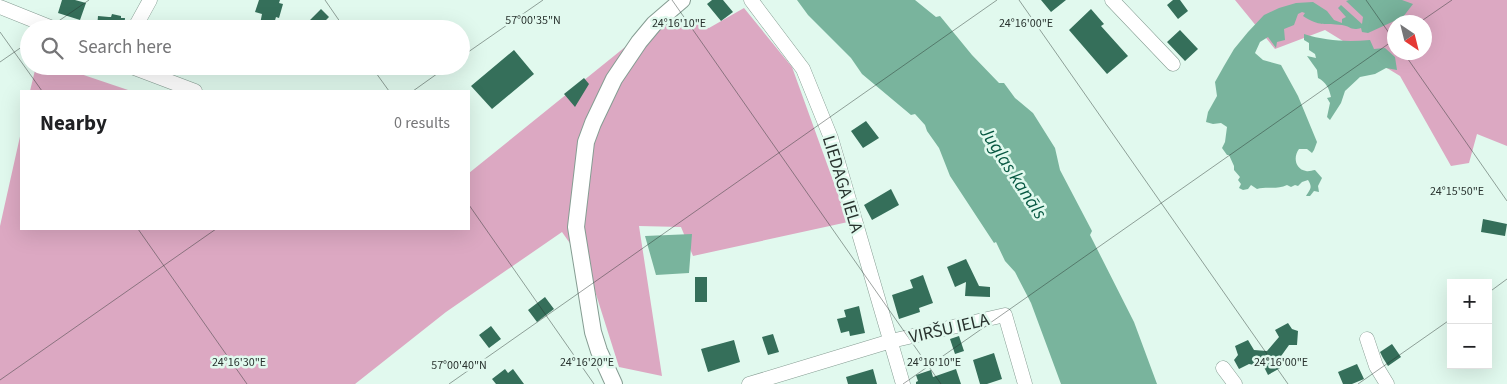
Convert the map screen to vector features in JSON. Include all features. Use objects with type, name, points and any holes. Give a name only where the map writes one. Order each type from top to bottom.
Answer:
[{"type":"street","points":[[139,20],[150,0]]},
{"type":"street","points":[[614,384],[599,351],[593,332],[576,227],[586,142],[614,79],[639,42],[654,24],[682,0]]},
{"type":"street","name":"LIEDAGA IELA","points":[[751,0],[803,69],[830,138],[903,384]]},
{"type":"street","points":[[1112,0],[1173,64]]},
{"type":"street","points":[[0,7],[32,20]]},
{"type":"street","points":[[153,75],[192,90]]},
{"type":"street","name":"VIRŠU IELA","points":[[749,384],[891,341],[1006,315],[1026,384]]},
{"type":"street","points":[[1367,339],[1376,366],[1387,384]]},
{"type":"street","points":[[1222,368],[1235,384]]},
{"type":"shaded area","points":[[1235,0],[1507,0],[1507,146],[1477,134],[1469,163],[1451,166],[1400,76],[1325,30],[1275,49]]},
{"type":"shaded area","points":[[744,8],[792,67],[848,222],[693,256],[681,227],[639,226],[662,376],[619,367],[588,269],[562,232],[446,312],[355,384],[0,384],[0,226],[20,136],[20,230],[470,230],[470,172],[666,14],[709,28]]},
{"type":"shaded area","points":[[34,75],[84,75],[128,90],[30,90]]},
{"type":"water","name":"Juglas kanāls","points":[[797,0],[915,0],[936,17],[940,16],[972,55],[999,83],[1004,83],[1015,98],[1033,113],[1055,148],[1060,170],[1092,231],[1090,235],[1134,322],[1157,384],[1061,384],[1031,303],[1015,272],[1005,261],[996,242],[994,243],[950,176],[939,148],[925,125],[915,114],[911,115],[862,74],[851,58],[808,15]]},
{"type":"water","points":[[1402,0],[1413,4],[1405,15],[1387,15],[1387,24],[1368,33],[1362,32],[1361,28],[1355,29],[1342,25],[1318,23],[1303,16],[1305,13],[1302,12],[1298,14],[1294,25],[1284,29],[1285,40],[1277,42],[1276,48],[1268,37],[1260,42],[1255,53],[1263,60],[1281,65],[1298,96],[1317,142],[1312,153],[1307,149],[1299,149],[1296,162],[1302,170],[1315,170],[1322,178],[1318,186],[1319,192],[1314,191],[1310,196],[1306,196],[1311,187],[1308,180],[1298,186],[1291,187],[1287,185],[1257,189],[1251,185],[1248,189],[1243,190],[1239,188],[1241,184],[1238,180],[1240,177],[1234,170],[1229,155],[1222,148],[1225,142],[1227,127],[1221,123],[1213,124],[1206,122],[1208,112],[1217,96],[1215,82],[1224,66],[1234,49],[1264,15],[1279,8],[1296,3],[1313,2],[1327,11],[1334,20],[1342,23],[1342,19],[1346,17],[1338,8],[1341,5],[1362,24],[1363,17],[1346,1]]},
{"type":"water","points":[[1304,34],[1337,40],[1370,40],[1374,49],[1385,48],[1387,50],[1387,60],[1395,60],[1397,70],[1386,68],[1375,74],[1360,77],[1345,91],[1341,103],[1330,120],[1327,117],[1330,103],[1327,98],[1331,97],[1328,88],[1318,78],[1317,70],[1307,56],[1316,58],[1315,54],[1309,50],[1309,43],[1304,40]]},
{"type":"water","points":[[692,234],[689,273],[656,275],[645,236]]},
{"type":"building","points":[[62,0],[75,0],[86,3],[80,20],[58,13]]},
{"type":"building","points":[[259,0],[280,0],[279,3],[283,4],[279,18],[276,17],[275,20],[261,20],[262,14],[255,12]]},
{"type":"building","points":[[712,0],[723,0],[733,12],[721,21],[707,4]]},
{"type":"building","points":[[1041,0],[1066,0],[1051,12]]},
{"type":"building","points":[[1173,0],[1180,0],[1188,11],[1178,19],[1167,5]]},
{"type":"building","points":[[321,9],[329,17],[326,20],[310,20]]},
{"type":"building","points":[[1091,9],[1104,24],[1101,26],[1128,56],[1107,74],[1069,30]]},
{"type":"building","points":[[112,14],[121,16],[121,18],[125,18],[125,20],[98,20],[98,16],[111,17]]},
{"type":"building","points":[[1180,30],[1198,49],[1185,61],[1167,42]]},
{"type":"building","points":[[514,50],[534,74],[492,109],[471,86]]},
{"type":"building","points":[[584,78],[589,84],[575,107],[564,94]]},
{"type":"building","points":[[866,121],[879,138],[863,148],[851,131]]},
{"type":"building","points":[[891,189],[899,205],[872,220],[864,205]]},
{"type":"building","points":[[1483,219],[1507,224],[1505,236],[1481,232]]},
{"type":"building","points":[[966,259],[979,286],[990,287],[990,297],[965,296],[966,282],[955,287],[947,267]]},
{"type":"building","points":[[923,275],[933,303],[919,308],[920,312],[899,319],[892,295],[913,288],[910,280]]},
{"type":"building","points":[[695,277],[707,277],[707,302],[695,302]]},
{"type":"building","points":[[545,297],[554,309],[537,322],[528,310]]},
{"type":"building","points":[[859,306],[865,333],[850,336],[849,331],[841,333],[837,319],[846,317],[844,310]]},
{"type":"building","points":[[1288,323],[1292,329],[1298,331],[1297,345],[1289,345],[1279,359],[1282,367],[1268,375],[1264,367],[1249,364],[1239,369],[1234,360],[1238,355],[1235,346],[1248,340],[1254,350],[1267,351],[1279,337],[1275,330]]},
{"type":"building","points":[[491,326],[501,339],[489,348],[479,335]]},
{"type":"building","points":[[773,334],[779,352],[768,355],[762,337]]},
{"type":"building","points":[[959,336],[964,351],[955,354],[950,339]]},
{"type":"building","points":[[734,340],[740,362],[708,372],[701,349]]},
{"type":"building","points":[[1392,344],[1401,357],[1388,366],[1380,352]]},
{"type":"building","points":[[994,353],[1002,379],[987,384],[980,384],[973,360]]},
{"type":"building","points":[[1357,364],[1364,379],[1352,384],[1343,384],[1338,372]]},
{"type":"building","points":[[505,369],[508,373],[513,369],[524,384],[496,384],[492,379]]},
{"type":"building","points":[[873,369],[877,384],[848,384],[846,377]]},
{"type":"building","points":[[956,369],[961,384],[916,384],[918,381],[916,375],[931,370],[933,377]]}]
